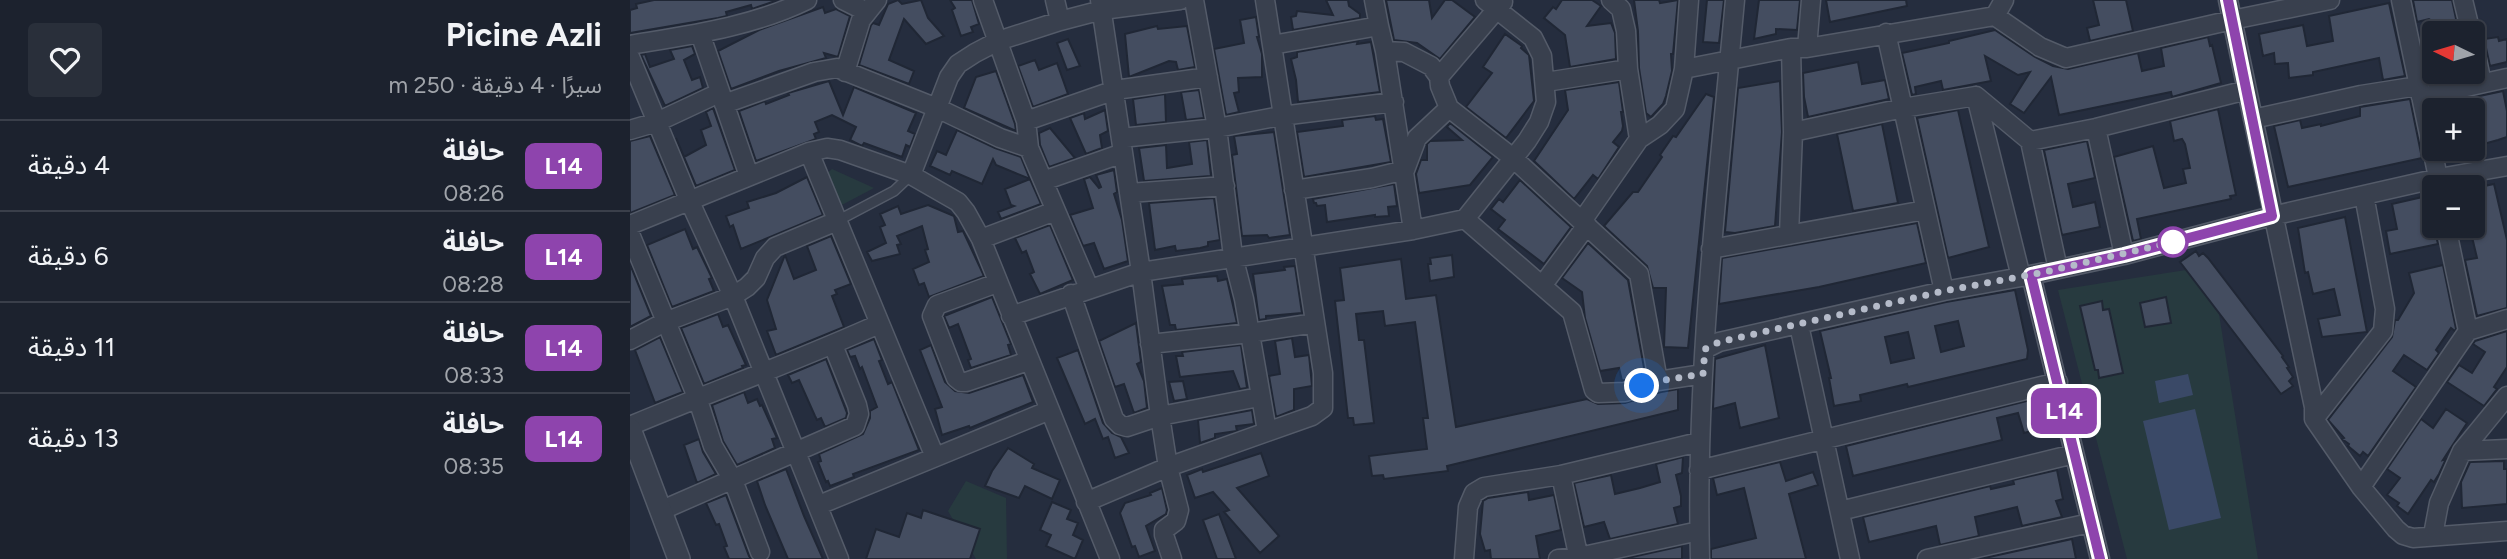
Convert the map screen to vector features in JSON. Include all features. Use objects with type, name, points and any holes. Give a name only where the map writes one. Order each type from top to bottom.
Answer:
[{"type":"street","points":[[630,45],[728,28],[786,5],[807,0]]},
{"type":"street","points":[[843,0],[872,6],[862,20],[845,72]]},
{"type":"street","points":[[983,0],[1026,121],[1029,148],[1089,288]]},
{"type":"street","points":[[1055,0],[1060,21]]},
{"type":"street","points":[[911,175],[949,77],[958,64],[999,41],[1101,5],[1180,0]]},
{"type":"street","points":[[1195,0],[1217,128],[1233,256],[1244,299],[1267,431]]},
{"type":"street","points":[[1086,502],[1168,467],[1312,416],[1323,408],[1323,373],[1265,0]]},
{"type":"street","points":[[1374,0],[1394,102],[1413,230]]},
{"type":"street","points":[[1612,0],[1621,9],[1626,31],[1628,69],[1639,139]]},
{"type":"street","points":[[1542,285],[1639,139],[1660,125],[1675,109],[1684,69],[1689,0]]},
{"type":"street","points":[[1700,559],[1699,442],[1703,374],[1711,249],[1735,0]]},
{"type":"street","points":[[1789,235],[1799,48],[1811,0]]},
{"type":"street","points":[[1995,16],[2004,0]]},
{"type":"street","points":[[2228,0],[2314,407],[2314,419],[2361,487],[2403,535],[2413,538],[2507,531]]},
{"type":"street","points":[[1684,69],[1995,16],[2040,47],[2066,58],[2309,2],[2330,0]]},
{"type":"street","points":[[2401,0],[2438,175]]},
{"type":"street","points":[[2463,0],[2468,21]]},
{"type":"street","points":[[1011,316],[1141,272],[1233,256],[1304,248],[1465,219],[1539,122],[1546,102],[1542,56],[1533,38],[1495,3],[1439,77]]},
{"type":"street","points":[[1101,5],[1160,416],[1168,467],[1179,510],[1176,521],[1167,525],[1164,530],[1172,559]]},
{"type":"street","points":[[1272,45],[1379,26]]},
{"type":"street","points":[[700,33],[749,176]]},
{"type":"street","points":[[1886,33],[1944,291]]},
{"type":"street","points":[[1385,51],[1404,52],[1431,66],[1439,77],[1450,108],[1513,158],[1639,274],[1658,381]]},
{"type":"street","points":[[630,57],[690,202],[733,296],[839,559]]},
{"type":"street","points":[[630,130],[825,68],[837,68],[1029,148]]},
{"type":"street","points":[[1546,82],[1628,69]]},
{"type":"street","points":[[1026,121],[1115,90],[1208,77]]},
{"type":"street","points":[[2485,82],[2507,78]]},
{"type":"street","points":[[2253,119],[2327,102],[2475,84]]},
{"type":"street","points":[[2031,141],[2096,128],[2247,90]]},
{"type":"street","points":[[1793,132],[1903,108],[1976,96],[2031,141],[2058,269]]},
{"type":"street","points":[[1976,96],[2058,382],[2100,559]]},
{"type":"street","points":[[1043,181],[1122,146],[1281,116],[1394,102]]},
{"type":"street","points":[[1405,170],[1417,138],[1450,108]]},
{"type":"street","points":[[2096,128],[2124,255]]},
{"type":"street","points":[[630,225],[809,152],[827,148],[911,175],[958,202],[967,212],[981,239],[1110,559]]},
{"type":"street","points":[[809,152],[935,457]]},
{"type":"street","points":[[2471,175],[2505,166],[2507,185]]},
{"type":"street","points":[[1294,190],[1405,170]]},
{"type":"street","points":[[1129,193],[1225,186]]},
{"type":"street","points":[[1705,349],[1719,342],[1944,291],[2124,255],[2364,195],[2422,186]]},
{"type":"street","points":[[2314,419],[2383,331],[2385,309],[2364,195]]},
{"type":"street","points":[[1711,249],[1925,210]]},
{"type":"street","points":[[981,239],[1055,211]]},
{"type":"street","points":[[1465,219],[1572,312],[1594,390],[1598,393],[1610,394],[1658,381],[1703,374]]},
{"type":"street","points":[[630,340],[665,322],[747,288],[775,247],[837,221]]},
{"type":"street","points":[[630,234],[697,397],[713,446],[733,480],[760,552]]},
{"type":"street","points":[[2449,238],[2468,331]]},
{"type":"street","points":[[997,282],[937,305],[933,309],[932,316],[956,379],[966,382],[1028,361]]},
{"type":"street","points":[[1071,294],[1114,419],[1120,425],[1127,427],[1160,416],[1259,397]]},
{"type":"street","points":[[2361,487],[2468,331],[2507,319]]},
{"type":"street","points":[[1150,344],[1250,334],[1315,323]]},
{"type":"street","points":[[679,559],[630,428],[697,397],[764,373],[879,324]]},
{"type":"street","points":[[1799,325],[1850,559]]},
{"type":"street","points":[[660,511],[851,429],[859,421],[857,405],[833,345]]},
{"type":"street","points":[[1699,470],[2058,382]]},
{"type":"street","points":[[2433,535],[2439,503],[2462,451],[2507,396]]},
{"type":"street","points":[[818,505],[1050,410]]},
{"type":"street","points":[[1464,559],[1468,507],[1474,493],[1484,487],[1561,475],[1699,442]]},
{"type":"street","points":[[2462,451],[2507,449]]},
{"type":"street","points":[[1840,512],[2074,454]]},
{"type":"street","points":[[1561,475],[1579,558]]},
{"type":"street","points":[[1927,559],[2091,523]]},
{"type":"street","points":[[1558,559],[1579,558],[1699,531]]},
{"type":"lane","points":[[837,221],[894,191],[911,175]]},
{"type":"green space","points":[[832,169],[874,188],[838,207],[823,177]]},
{"type":"green space","points":[[2186,270],[2219,314],[2258,559],[2127,559],[2058,290]]},
{"type":"green space","points":[[966,481],[1006,498],[1007,559],[976,559],[948,511]]},
{"type":"water","points":[[2188,374],[2193,395],[2159,403],[2155,381]]},
{"type":"water","points":[[2195,409],[2221,518],[2169,530],[2143,421]]},
{"type":"building","points":[[654,0],[778,0],[752,9],[751,5],[726,12],[727,16],[630,33],[630,10],[637,8],[636,4]]},
{"type":"building","points":[[898,0],[902,4],[921,0],[928,18],[944,36],[926,44],[904,19],[889,60],[914,71],[909,84],[859,65],[871,25],[879,25],[888,4]]},
{"type":"building","points":[[950,0],[972,0],[979,24],[971,27],[973,32],[961,36],[952,10],[955,8]]},
{"type":"building","points":[[1326,0],[1348,0],[1349,6],[1360,14],[1360,18],[1293,30],[1291,17],[1296,16],[1297,11],[1333,15]]},
{"type":"building","points":[[1386,0],[1429,0],[1432,18],[1445,0],[1452,0],[1475,17],[1440,59],[1417,43],[1394,40]]},
{"type":"building","points":[[1562,0],[1592,0],[1601,6],[1587,26],[1611,23],[1615,33],[1616,59],[1570,67],[1565,35],[1544,18],[1553,7],[1556,9]]},
{"type":"building","points":[[1634,0],[1659,0],[1660,3],[1678,0],[1671,54],[1672,71],[1663,104],[1651,117],[1646,113],[1639,68]]},
{"type":"building","points":[[1707,0],[1724,0],[1719,43],[1703,42]]},
{"type":"building","points":[[1759,0],[1800,0],[1797,30],[1776,29],[1776,34],[1754,39]]},
{"type":"building","points":[[1826,0],[1906,0],[1907,6],[1830,22]]},
{"type":"building","points":[[2093,0],[2126,0],[2133,31],[2090,41],[2087,28],[2099,25]]},
{"type":"building","points":[[2413,0],[2452,0],[2456,21],[2429,19],[2417,22]]},
{"type":"building","points":[[2389,3],[2405,76],[2383,80],[2379,58],[2313,72],[2313,75],[2289,78],[2288,63],[2275,64],[2274,53],[2263,56],[2259,34],[2303,25],[2307,46],[2333,41],[2329,16]]},
{"type":"building","points":[[823,7],[825,13],[836,9],[850,16],[838,57],[824,53],[826,58],[779,71],[731,89],[718,51],[759,30]]},
{"type":"building","points":[[1256,17],[1257,37],[1262,54],[1262,77],[1238,78],[1239,92],[1234,93],[1239,112],[1226,115],[1214,49],[1244,43],[1240,20]]},
{"type":"building","points":[[1157,26],[1158,29],[1187,26],[1195,67],[1178,70],[1176,62],[1169,61],[1129,77],[1125,34]]},
{"type":"building","points":[[1995,30],[2035,57],[2053,66],[2068,69],[2138,53],[2142,71],[2164,66],[2161,48],[2208,37],[2221,83],[2172,97],[2171,92],[2059,115],[2051,77],[2024,113],[2010,104],[2030,72],[2018,75],[1985,56],[1991,81],[1943,90],[1941,81],[1915,87],[1916,94],[1912,95],[1902,53]]},
{"type":"building","points":[[1505,34],[1522,46],[1529,55],[1534,101],[1506,138],[1466,107],[1492,73],[1483,67]]},
{"type":"building","points":[[1068,39],[1080,66],[1067,70],[1057,43]]},
{"type":"building","points":[[2485,39],[2507,39],[2507,62],[2490,66]]},
{"type":"building","points":[[1358,41],[1357,44],[1371,42],[1380,92],[1298,102],[1291,59],[1297,57],[1297,52]]},
{"type":"building","points":[[692,46],[695,54],[684,60],[692,80],[700,77],[703,88],[665,106],[641,55],[645,54],[650,67],[674,59],[670,50]]},
{"type":"building","points":[[1035,60],[1039,70],[1057,63],[1068,94],[1033,107],[1018,66]]},
{"type":"building","points":[[1858,62],[1862,84],[1885,80],[1889,99],[1808,117],[1803,73]]},
{"type":"building","points":[[996,71],[1016,131],[964,108],[976,77]]},
{"type":"building","points":[[829,81],[843,115],[854,87],[916,113],[908,131],[915,134],[910,147],[906,145],[902,157],[850,140],[856,127],[832,115],[815,122],[819,132],[814,134],[816,139],[756,161],[739,111]]},
{"type":"building","points":[[1780,81],[1782,132],[1775,226],[1735,233],[1725,232],[1738,88]]},
{"type":"building","points":[[1619,82],[1623,126],[1613,142],[1619,147],[1598,179],[1593,175],[1574,199],[1534,161],[1568,110],[1565,90]]},
{"type":"building","points":[[1199,90],[1204,118],[1186,120],[1181,92]]},
{"type":"building","points":[[2503,91],[2507,111],[2507,137],[2485,144],[2485,98],[2470,98]]},
{"type":"building","points":[[1165,94],[1166,122],[1136,125],[1133,99]]},
{"type":"building","points":[[1706,94],[1714,97],[1688,348],[1664,347],[1666,288],[1653,288],[1647,266],[1604,226],[1633,192],[1638,192],[1673,136],[1676,137]]},
{"type":"building","points":[[2410,99],[2422,158],[2288,187],[2274,126],[2300,120],[2302,128],[2321,126],[2360,116],[2360,107]]},
{"type":"building","points":[[713,108],[735,170],[696,186],[676,138],[684,157],[706,145],[701,130],[711,126],[706,112]]},
{"type":"building","points":[[2218,109],[2236,195],[2230,196],[2231,199],[2137,219],[2141,239],[2133,241],[2114,157],[2153,146],[2164,188],[2186,183],[2183,169],[2190,168],[2185,144],[2182,139],[2174,141],[2170,121]]},
{"type":"building","points":[[1105,110],[1108,131],[1100,135],[1102,148],[1086,154],[1070,118],[1084,113],[1085,119]]},
{"type":"building","points":[[1958,110],[1989,247],[1948,258],[1917,118]]},
{"type":"building","points":[[1375,116],[1376,120],[1383,119],[1391,162],[1304,177],[1297,132],[1343,126],[1342,120]]},
{"type":"building","points":[[1450,123],[1493,157],[1470,185],[1419,193],[1416,174],[1421,160],[1427,160],[1427,144],[1430,141],[1462,140],[1447,127]]},
{"type":"building","points":[[1882,124],[1898,203],[1853,211],[1837,134]]},
{"type":"building","points":[[1050,128],[1075,158],[1049,167],[1040,145],[1039,133]]},
{"type":"building","points":[[957,130],[1021,157],[1030,179],[996,165],[993,159],[982,184],[952,171],[950,175],[930,166],[937,151],[946,155]]},
{"type":"building","points":[[1274,132],[1290,235],[1269,238],[1267,235],[1242,236],[1232,155],[1237,154],[1234,136]]},
{"type":"building","points":[[650,136],[675,195],[630,213],[630,141]]},
{"type":"building","points":[[1207,140],[1211,176],[1144,181],[1139,148],[1166,145],[1167,168],[1192,164],[1189,142]]},
{"type":"building","points":[[2087,141],[2095,178],[2068,184],[2073,207],[2095,202],[2100,227],[2062,235],[2044,150]]},
{"type":"building","points":[[1114,170],[1117,192],[1114,194],[1122,220],[1128,261],[1104,269],[1094,243],[1083,246],[1070,215],[1093,208],[1084,179],[1090,177],[1099,188],[1101,187],[1096,175]]},
{"type":"building","points":[[807,177],[823,215],[741,249],[733,225],[730,227],[726,216],[749,208],[747,202],[776,193]]},
{"type":"building","points":[[1030,179],[1041,204],[1001,219],[998,212],[1014,206],[1011,205],[1005,189]]},
{"type":"building","points":[[1520,180],[1571,227],[1544,264],[1498,229],[1505,220],[1491,209],[1499,199],[1503,202]]},
{"type":"building","points":[[1394,184],[1397,206],[1388,207],[1389,216],[1375,215],[1327,222],[1325,205],[1317,206],[1313,199]]},
{"type":"building","points":[[2494,184],[2507,240],[2507,308],[2477,316],[2465,260],[2477,258],[2472,238],[2485,238],[2485,186]]},
{"type":"building","points":[[2422,197],[2422,238],[2437,238],[2438,244],[2390,254],[2386,231],[2397,229],[2392,204]]},
{"type":"building","points":[[1214,198],[1220,240],[1208,242],[1208,246],[1200,248],[1176,251],[1175,246],[1155,250],[1149,203]]},
{"type":"building","points":[[928,205],[954,216],[958,232],[963,231],[984,276],[929,297],[924,283],[919,285],[913,269],[929,262],[922,226],[897,236],[901,244],[897,245],[900,254],[872,261],[867,252],[886,243],[880,227],[885,225],[880,214],[898,206],[901,214]]},
{"type":"building","points":[[2345,217],[2367,332],[2322,337],[2318,319],[2340,315],[2334,289],[2313,294],[2308,272],[2305,273],[2298,228]]},
{"type":"building","points":[[1917,223],[1926,263],[1819,287],[1719,304],[1722,258]]},
{"type":"building","points":[[1050,225],[1073,280],[1040,294],[1030,274],[1034,272],[1026,251],[1022,253],[1015,238]]},
{"type":"building","points":[[685,229],[693,249],[697,247],[712,278],[709,279],[714,291],[672,307],[647,245]]},
{"type":"building","points":[[831,236],[851,284],[835,290],[837,294],[832,296],[844,327],[776,355],[767,331],[776,329],[767,300],[785,255],[794,279],[816,270],[807,246]]},
{"type":"building","points":[[1588,243],[1628,280],[1645,373],[1622,381],[1619,368],[1600,371],[1585,318],[1582,292],[1562,278]]},
{"type":"building","points":[[2196,251],[2199,256],[2203,253],[2208,258],[2283,356],[2293,377],[2289,381],[2293,386],[2281,394],[2180,262]]},
{"type":"building","points":[[1452,255],[1454,277],[1430,281],[1430,258]]},
{"type":"building","points":[[1401,259],[1406,299],[1436,295],[1456,427],[1587,399],[1598,404],[1625,403],[1678,389],[1678,410],[1447,466],[1448,471],[1384,479],[1383,475],[1372,476],[1369,456],[1427,449],[1423,418],[1428,418],[1415,322],[1385,326],[1383,311],[1356,314],[1359,340],[1364,340],[1374,423],[1354,425],[1353,418],[1348,418],[1335,301],[1344,300],[1340,268]]},
{"type":"building","points":[[630,264],[651,316],[630,327]]},
{"type":"building","points":[[2443,265],[2456,329],[2455,331],[2451,328],[2436,350],[2439,353],[2427,370],[2404,355],[2393,371],[2416,387],[2368,456],[2363,452],[2360,456],[2348,446],[2328,420],[2392,337],[2395,320],[2398,320],[2414,293],[2409,273]]},
{"type":"building","points":[[1295,266],[1302,313],[1266,316],[1266,319],[1259,320],[1253,274]]},
{"type":"building","points":[[1217,276],[1218,281],[1227,279],[1237,323],[1176,330],[1175,325],[1170,325],[1162,286],[1183,284],[1182,279]]},
{"type":"building","points":[[2015,290],[2028,350],[2027,359],[1908,387],[1907,384],[1860,395],[1861,401],[1834,406],[1831,378],[1820,331],[1946,302]],"holes":[[[1958,321],[1964,346],[1941,352],[1935,326]],[[1908,332],[1914,358],[1891,363],[1885,337]]]},
{"type":"building","points":[[992,297],[1011,344],[1008,345],[1011,355],[971,368],[968,360],[971,359],[958,324],[949,328],[944,316]]},
{"type":"building","points":[[2166,297],[2171,323],[2145,327],[2140,303]]},
{"type":"building","points":[[2102,301],[2103,310],[2109,309],[2123,373],[2099,378],[2080,306]]},
{"type":"building","points":[[718,314],[723,327],[728,325],[746,365],[704,384],[681,328]]},
{"type":"building","points":[[1136,323],[1141,362],[1137,364],[1144,381],[1147,408],[1134,413],[1124,384],[1115,387],[1099,341]]},
{"type":"building","points":[[2507,331],[2507,367],[2494,387],[2497,389],[2484,406],[2447,382],[2459,365],[2472,373],[2485,352],[2473,344],[2475,341]]},
{"type":"building","points":[[660,337],[683,392],[655,403],[635,350]]},
{"type":"building","points":[[1292,338],[1295,357],[1309,355],[1312,386],[1294,389],[1294,410],[1276,417],[1269,376],[1280,374],[1275,341]]},
{"type":"building","points":[[874,339],[888,384],[892,382],[919,450],[853,474],[854,477],[830,486],[818,462],[821,461],[819,454],[863,434],[870,411],[877,407],[862,367],[860,369],[855,356],[850,357],[847,350]]},
{"type":"building","points":[[931,345],[945,382],[955,391],[969,393],[1023,375],[1033,402],[970,428],[969,426],[942,435],[935,409],[942,407],[920,350]]},
{"type":"building","points":[[1241,345],[1247,388],[1240,389],[1233,371],[1180,377],[1176,356],[1183,356],[1182,352]]},
{"type":"building","points":[[1765,345],[1779,418],[1740,428],[1735,403],[1713,409],[1715,359]]},
{"type":"building","points":[[1078,350],[1103,423],[1112,433],[1121,437],[1129,453],[1115,458],[1108,437],[1103,439],[1095,419],[1085,424],[1057,358]]},
{"type":"building","points":[[826,359],[847,413],[846,418],[825,427],[821,418],[817,420],[799,380],[792,383],[788,375]]},
{"type":"building","points":[[1183,381],[1187,399],[1174,401],[1169,382]]},
{"type":"building","points":[[744,392],[748,403],[757,399],[760,406],[762,405],[777,438],[772,439],[775,448],[737,465],[723,441],[712,405]]},
{"type":"building","points":[[2039,398],[2047,427],[2024,433],[2018,413],[1997,418],[2002,440],[1853,476],[1846,446]]},
{"type":"building","points":[[2446,409],[2467,423],[2443,460],[2446,459],[2434,482],[2431,480],[2408,514],[2397,506],[2399,503],[2387,495],[2400,478],[2387,469],[2421,419],[2433,428]]},
{"type":"building","points":[[1252,410],[1254,424],[1236,426],[1237,431],[1215,434],[1215,438],[1200,443],[1198,420]]},
{"type":"building","points":[[699,439],[716,474],[697,483],[684,445]]},
{"type":"building","points":[[1008,448],[1034,464],[1032,468],[1060,480],[1052,499],[1025,486],[1019,498],[985,486]]},
{"type":"building","points":[[1261,453],[1269,476],[1237,488],[1279,536],[1260,553],[1224,512],[1229,510],[1213,492],[1195,498],[1187,475]]},
{"type":"building","points":[[1683,457],[1682,473],[1676,475],[1681,496],[1681,506],[1674,508],[1678,524],[1610,539],[1604,522],[1584,527],[1574,483],[1611,475],[1615,494],[1660,482],[1656,464]]},
{"type":"building","points":[[2504,461],[2504,469],[2507,469],[2507,504],[2462,508],[2461,482],[2470,462]]},
{"type":"building","points":[[1780,462],[1786,481],[1813,472],[1818,485],[1789,494],[1806,559],[1711,559],[1711,549],[1756,538],[1744,488],[1717,495],[1713,478]]},
{"type":"building","points":[[786,469],[823,559],[788,559],[765,505],[757,481]]},
{"type":"building","points":[[2057,470],[2063,499],[2056,501],[2062,517],[2022,526],[2017,507],[1975,517],[1979,536],[1940,545],[1936,526],[1869,542],[1863,517],[1990,486],[1991,489],[2014,484],[2013,480]]},
{"type":"building","points":[[1162,488],[1166,514],[1146,526],[1155,551],[1139,557],[1135,546],[1132,547],[1120,513],[1125,503],[1151,495],[1150,493]]},
{"type":"building","points":[[1528,492],[1529,500],[1554,495],[1561,530],[1536,536],[1540,559],[1491,559],[1490,550],[1485,551],[1480,534],[1483,501]]},
{"type":"building","points":[[726,495],[751,559],[729,559],[719,524],[716,525],[706,503]]},
{"type":"building","points":[[1052,502],[1071,510],[1067,519],[1078,523],[1073,535],[1083,540],[1075,559],[1046,546],[1051,535],[1040,530]]},
{"type":"building","points":[[923,510],[980,529],[970,559],[866,559],[876,529],[899,537],[907,513],[921,518]]},
{"type":"building","points":[[1219,514],[1236,559],[1217,559],[1203,520]]},
{"type":"building","points":[[2072,539],[2076,559],[1980,559]]},
{"type":"building","points":[[1682,546],[1682,559],[1623,559]]},
{"type":"bus line","name":"L14","points":[[2100,559],[2031,275],[2124,255],[2272,216],[2228,0]]},
{"type":"route","points":[[1642,386],[1703,374],[1705,349],[1719,342],[1944,291],[2124,255],[2173,242]]}]
